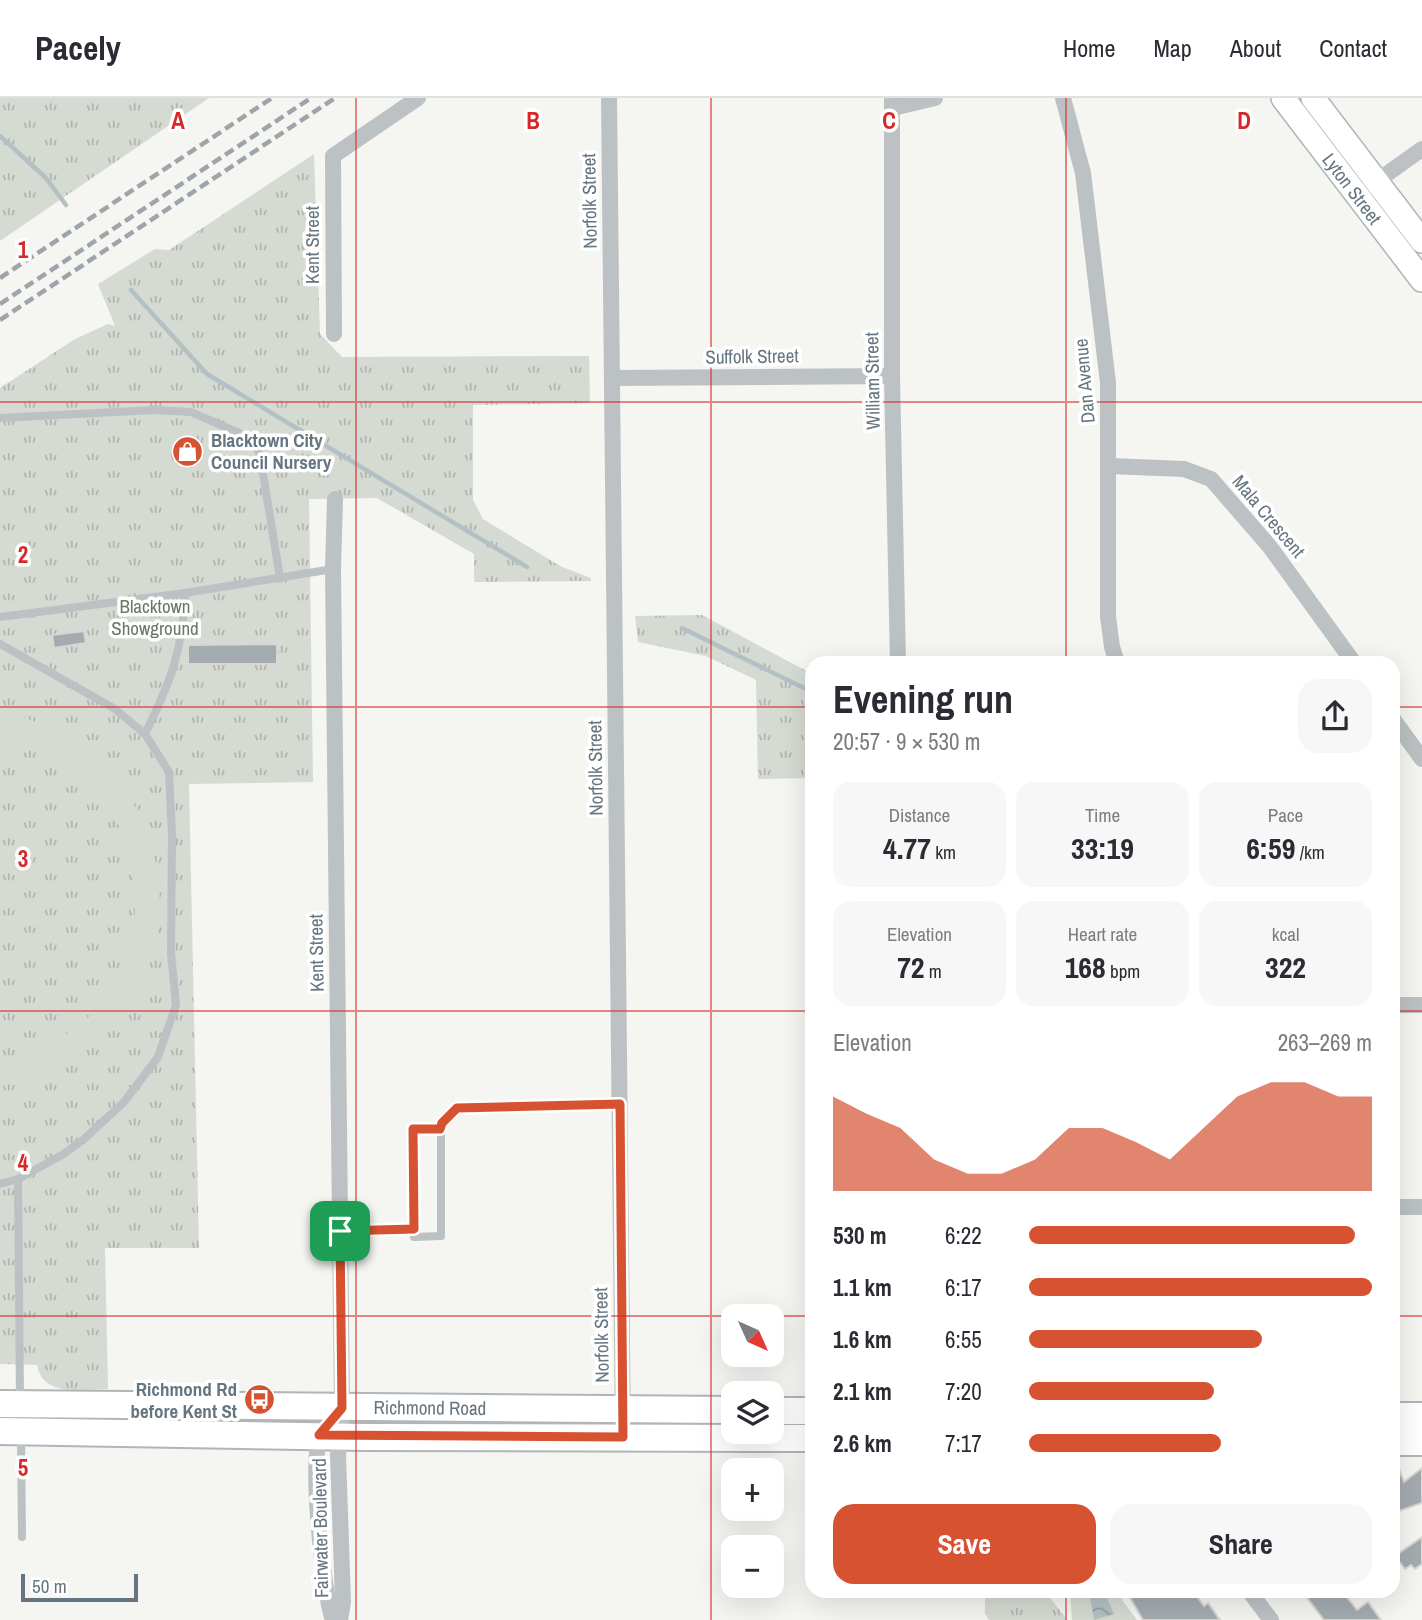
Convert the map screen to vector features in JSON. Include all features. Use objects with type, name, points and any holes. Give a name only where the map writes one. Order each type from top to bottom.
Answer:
[{"type":"main road","name":"Lyton Street","points":[[1283,98],[1422,280]]},
{"type":"main road","name":"Lyton Street","points":[[1313,98],[1422,241]]},
{"type":"main road","name":"Richmond Road","points":[[10,1404],[721,1410]]},
{"type":"main road","points":[[784,1411],[805,1411]]},
{"type":"main road","points":[[1400,1416],[1422,1416]]},
{"type":"main road","name":"Richmond Road","points":[[11,1431],[805,1438]]},
{"type":"main road","points":[[1400,1442],[1422,1442]]},
{"type":"street","name":"Kent Street","points":[[334,334],[333,156],[418,98]]},
{"type":"street","name":"Norfolk Street","points":[[609,98],[623,1437]]},
{"type":"street","points":[[892,103],[935,98]]},
{"type":"street","name":"Dan Avenue","points":[[1063,98],[1083,173],[1108,383],[1108,616],[1115,656]]},
{"type":"street","name":"William Street","points":[[892,103],[892,376],[898,656]]},
{"type":"street","points":[[1357,196],[1422,149]]},
{"type":"street","name":"Suffolk Street","points":[[612,378],[892,376]]},
{"type":"street","name":"Mala Crescent","points":[[1110,466],[1184,469],[1211,479],[1270,547],[1348,656]]},
{"type":"street","name":"Kent Street","points":[[330,1435],[342,1408],[333,569],[335,499]]},
{"type":"street","points":[[1400,729],[1422,759]]},
{"type":"street","points":[[1400,1004],[1422,1005]]},
{"type":"street","points":[[1400,1207],[1422,1207]]},
{"type":"street","points":[[330,1435],[317,1510],[327,1604],[333,1620]]},
{"type":"street","name":"Fairwater Boulevard","points":[[330,1435],[338,1455],[343,1602],[341,1620]]},
{"type":"street","points":[[1254,1598],[1271,1620]]},
{"type":"lane","points":[[0,418],[155,410],[191,412],[246,436],[256,444],[260,455],[280,578]]},
{"type":"lane","points":[[0,617],[185,593],[333,569]]},
{"type":"lane","points":[[145,734],[166,691],[178,657],[184,628],[185,593]]},
{"type":"lane","points":[[0,644],[115,709],[145,734],[169,772],[172,835],[171,953],[176,1005],[158,1057],[124,1102],[83,1140],[62,1155],[18,1179],[0,1184]]},
{"type":"lane","points":[[440,1129],[413,1129],[414,1237],[441,1236],[440,1129],[442,1123],[457,1108],[620,1104]]},
{"type":"lane","points":[[18,1179],[10,1404],[22,1537]]},
{"type":"lane","points":[[340,1231],[414,1229]]},
{"type":"green space","points":[[0,98],[209,98],[0,241]]},
{"type":"green space","name":"Blacktown Showground","points":[[314,154],[320,334],[342,357],[589,356],[590,403],[473,405],[473,500],[483,519],[560,566],[591,578],[591,581],[474,582],[474,554],[377,498],[309,499],[313,782],[189,784],[199,1248],[105,1248],[108,1389],[65,1389],[47,1383],[37,1365],[0,1364],[0,388],[75,339],[108,324],[115,326],[98,284],[155,249],[169,250]]},
{"type":"green space","points":[[702,615],[805,670],[805,778],[758,779],[756,680],[706,656],[638,642],[635,616]]},
{"type":"green space","points":[[0,711],[34,721],[67,737],[96,759],[121,785],[138,812],[151,842],[158,873],[160,905],[148,968],[134,997],[115,1023],[77,1055],[32,1077],[0,1087],[0,1063],[45,1047],[59,1039],[85,1020],[106,996],[129,947],[135,895],[126,843],[115,820],[87,786],[55,759],[31,748],[0,740]]},
{"type":"green space","points":[[985,1598],[1050,1598],[1067,1620],[989,1620],[985,1614]]},
{"type":"green space","points":[[1070,1598],[1122,1598],[1137,1620],[1072,1620]]},
{"type":"water","points":[[1090,1598],[1107,1598],[1114,1614],[1094,1620]]},
{"type":"building","points":[[84,631],[86,643],[54,648],[52,635]]},
{"type":"building","points":[[277,644],[277,664],[188,664],[188,645]]},
{"type":"building","points":[[1422,1468],[1422,1503],[1400,1511],[1400,1471],[1404,1482]]},
{"type":"building","points":[[1422,1537],[1422,1564],[1415,1569],[1411,1565],[1405,1569],[1400,1562],[1400,1552]]},
{"type":"building","points":[[1130,1598],[1198,1598],[1204,1606],[1208,1603],[1220,1620],[1143,1620]]},
{"type":"building","points":[[1307,1598],[1348,1598],[1357,1610],[1368,1602],[1381,1620],[1324,1620]]},
{"type":"waterway","points":[[0,136],[46,178],[66,205]]},
{"type":"waterway","points":[[131,290],[207,374],[527,567]]},
{"type":"waterway","points":[[682,628],[805,689]]},
{"type":"railway","points":[[0,278],[272,98]]},
{"type":"railway","points":[[0,304],[311,98]]},
{"type":"railway","points":[[0,320],[335,98]]},
{"type":"place","name":"Blacktown City Council Nursery","points":[[188,451]]},
{"type":"place","name":"Richmond Rd before Kent St","points":[[260,1400]]},
{"type":"route","points":[[620,1104],[623,1437],[319,1435],[342,1408],[340,1231],[414,1229],[413,1129],[440,1129],[442,1123],[457,1108],[620,1104]]}]
